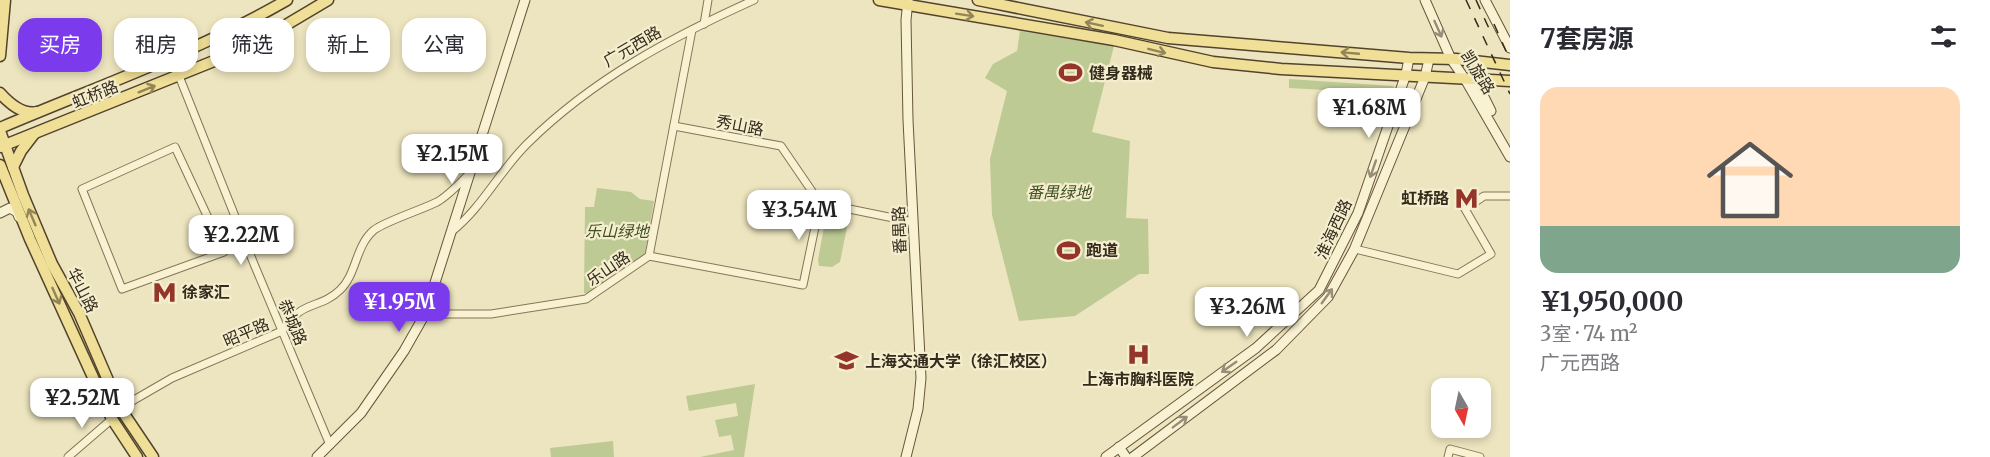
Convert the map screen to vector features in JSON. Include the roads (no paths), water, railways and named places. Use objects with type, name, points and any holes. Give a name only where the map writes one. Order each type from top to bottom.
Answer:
[{"type":"main road","points":[[0,56],[5,0]]},
{"type":"main road","name":"虹桥路","points":[[0,129],[212,39],[249,22],[287,0]]},
{"type":"main road","name":"虹桥路","points":[[2,146],[179,76],[264,38],[328,0]]},
{"type":"main road","points":[[879,0],[908,3],[1114,40],[1213,62],[1281,69],[1510,81]]},
{"type":"main road","points":[[978,0],[1168,39],[1510,65]]},
{"type":"main road","points":[[0,93],[10,104],[24,111],[31,113],[40,111]]},
{"type":"main road","name":"华山路","points":[[0,129],[2,146],[13,167],[52,264],[79,313],[120,408],[153,457]]},
{"type":"main road","points":[[13,167],[21,151],[34,134]]},
{"type":"main road","name":"华山路","points":[[0,165],[30,239],[112,419],[137,457]]},
{"type":"street","points":[[450,233],[525,0]]},
{"type":"street","points":[[704,24],[708,0]]},
{"type":"street","name":"广元西路","points":[[317,457],[362,413],[404,351],[425,314],[450,233],[465,220],[518,152],[561,113],[621,69],[692,30],[754,0]]},
{"type":"street","name":"凯旋路","points":[[1425,0],[1450,59],[1470,79],[1510,148]]},
{"type":"street","points":[[1485,0],[1510,48]]},
{"type":"street","name":"番禺路","points":[[906,457],[918,409],[921,378],[908,120],[908,3]]},
{"type":"street","name":"乐山路","points":[[425,314],[492,314],[586,299],[649,256],[692,30]]},
{"type":"street","name":"淮海西路","points":[[1106,457],[1256,348],[1320,290],[1358,213],[1406,74],[1409,58]]},
{"type":"street","name":"淮海西路","points":[[1133,457],[1287,341],[1328,297],[1355,249],[1425,76],[1429,59]]},
{"type":"street","name":"恭城路","points":[[179,76],[330,445]]},
{"type":"street","name":"凯旋路","points":[[1470,79],[1510,157]]},
{"type":"street","name":"秀山路","points":[[674,126],[781,146],[820,203]]},
{"type":"street","points":[[174,147],[224,252],[122,289],[82,189],[174,147]]},
{"type":"street","name":"昭平路","points":[[120,408],[172,378],[282,331],[291,317],[305,307],[330,297],[340,290],[345,284],[362,244],[375,230],[440,201],[470,174]]},
{"type":"street","points":[[1355,249],[1458,274],[1491,254],[1465,209],[1484,196],[1510,196]]},
{"type":"street","points":[[649,256],[803,285],[820,203],[913,222]]},
{"type":"street","points":[[0,213],[10,208],[17,212],[30,239]]},
{"type":"street","points":[[69,457],[112,419]]},
{"type":"street","points":[[1119,447],[1126,457]]},
{"type":"street","points":[[1448,457],[1450,449],[1480,457]]},
{"type":"railway","points":[[1466,0],[1510,94]]},
{"type":"railway","points":[[1476,0],[1492,35]]},
{"type":"railway","points":[[1494,24],[1510,60]]},
{"type":"place","name":"健身器械","points":[[1071,73]]},
{"type":"place","name":"虹桥路","points":[[1467,198]]},
{"type":"place","name":"跑道","points":[[1068,250]]},
{"type":"place","name":"徐家汇","points":[[164,292]]},
{"type":"place","name":"上海市胸科医院","points":[[1138,354]]},
{"type":"place","name":"上海交通大学（徐汇校区）","points":[[847,361]]},
{"type":"park label","name":"番禺绿地","points":[[1059,192]]},
{"type":"park label","name":"乐山绿地","points":[[617,231]]}]
